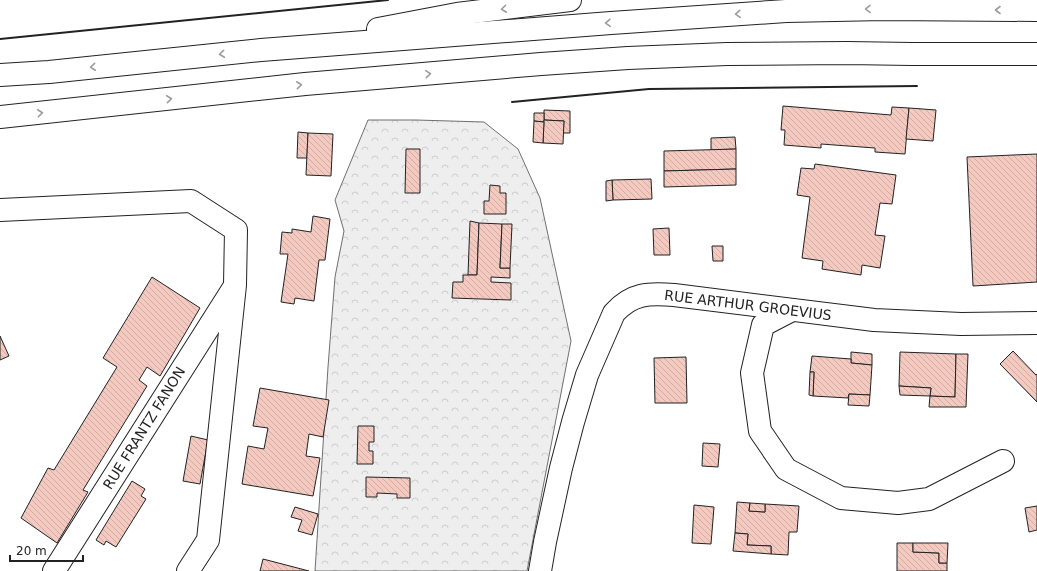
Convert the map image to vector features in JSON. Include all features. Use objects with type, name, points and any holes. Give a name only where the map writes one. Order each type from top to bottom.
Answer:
[{"type":"main road","points":[[261,50],[458,14],[570,0]]},
{"type":"main road","points":[[0,75],[49,72],[261,50],[611,22],[786,11],[884,9],[1037,10]]},
{"type":"main road","points":[[0,117],[305,84],[628,58],[727,54],[1037,54]]},
{"type":"main road","points":[[912,54],[1037,66]]},
{"type":"main road","points":[[0,210],[191,200],[236,230],[235,285],[208,540],[188,571]]},
{"type":"main road","name":"RUE FRANTZ FANON","points":[[54,571],[235,285]]},
{"type":"main road","name":"RUE ARTHUR GROEVIUS","points":[[540,571],[561,468],[575,415],[588,375],[614,313],[621,305],[635,297],[656,294],[674,295],[874,320],[960,324],[1037,323]]},
{"type":"main road","points":[[792,310],[763,325],[752,373],[760,431],[786,469],[841,498],[898,503],[929,499],[1003,461]]},
{"type":"green space","points":[[368,120],[484,122],[518,149],[540,198],[571,341],[527,571],[315,571],[335,277],[344,231],[335,200]]},
{"type":"building","points":[[783,106],[891,115],[892,107],[909,108],[905,154],[875,152],[875,148],[821,144],[821,148],[784,145],[785,130],[781,130]]},
{"type":"building","points":[[909,108],[936,110],[933,141],[906,139]]},
{"type":"building","points":[[544,110],[570,111],[570,133],[563,133],[564,121],[544,120]]},
{"type":"building","points":[[534,113],[544,113],[544,122],[534,121]]},
{"type":"building","points":[[544,120],[564,121],[563,144],[543,143]]},
{"type":"building","points":[[534,121],[544,122],[543,143],[533,142]]},
{"type":"building","points":[[298,132],[308,133],[307,158],[297,158]]},
{"type":"building","points":[[308,133],[333,134],[331,176],[306,175]]},
{"type":"building","points":[[735,137],[736,149],[711,150],[711,138]]},
{"type":"building","points":[[406,149],[420,149],[420,193],[405,193]]},
{"type":"building","points":[[736,149],[736,169],[664,171],[664,151]]},
{"type":"building","points":[[1037,154],[1037,282],[973,286],[967,157]]},
{"type":"building","points":[[815,164],[896,175],[892,204],[880,203],[875,235],[885,236],[880,268],[862,265],[861,275],[822,269],[823,261],[802,258],[810,197],[797,195],[801,168],[814,169]]},
{"type":"building","points":[[736,169],[736,185],[664,187],[664,171]]},
{"type":"building","points":[[651,179],[652,199],[613,200],[612,180]]},
{"type":"building","points":[[612,180],[613,200],[606,201],[606,181]]},
{"type":"building","points":[[490,185],[500,186],[500,193],[506,193],[506,214],[484,214],[484,201],[489,201]]},
{"type":"building","points":[[313,216],[330,219],[325,260],[319,260],[314,301],[295,298],[294,304],[281,302],[288,254],[280,254],[282,232],[292,233],[292,229],[311,232]]},
{"type":"building","points":[[470,221],[479,223],[477,275],[468,275]]},
{"type":"building","points":[[479,223],[502,224],[500,268],[510,268],[510,278],[491,277],[491,282],[511,283],[511,300],[452,298],[453,282],[463,282],[463,275],[477,275]]},
{"type":"building","points":[[502,224],[512,224],[510,268],[500,268]]},
{"type":"building","points":[[669,228],[670,255],[654,255],[653,229]]},
{"type":"building","points":[[712,246],[723,246],[723,261],[713,261]]},
{"type":"building","points":[[152,277],[200,308],[160,376],[147,367],[139,380],[147,386],[83,490],[88,492],[57,543],[21,518],[48,468],[54,470],[117,367],[103,358]]},
{"type":"building","points":[[0,336],[9,356],[0,360]]},
{"type":"building","points":[[1013,351],[1036,375],[1037,374],[1037,402],[1000,364]]},
{"type":"building","points":[[851,352],[872,354],[872,365],[851,363]]},
{"type":"building","points":[[900,352],[956,354],[955,397],[930,396],[931,388],[899,386]]},
{"type":"building","points":[[956,354],[968,354],[966,407],[929,407],[930,396],[955,397]]},
{"type":"building","points":[[812,356],[851,359],[851,363],[872,365],[870,395],[849,394],[848,398],[813,396],[814,372],[810,372]]},
{"type":"building","points":[[686,357],[687,403],[655,403],[654,358]]},
{"type":"building","points":[[810,372],[814,372],[813,396],[809,395]]},
{"type":"building","points":[[899,386],[931,388],[930,396],[900,395]]},
{"type":"building","points":[[260,388],[329,400],[323,437],[309,434],[306,456],[320,458],[313,496],[242,484],[248,446],[264,449],[268,428],[253,426]]},
{"type":"building","points":[[849,394],[870,395],[869,406],[848,405]]},
{"type":"building","points":[[358,426],[374,426],[374,442],[369,442],[369,451],[373,451],[373,464],[357,464]]},
{"type":"building","points":[[191,436],[208,440],[200,484],[183,481]]},
{"type":"building","points":[[703,443],[720,444],[718,467],[702,466]]},
{"type":"building","points":[[366,477],[410,478],[410,498],[397,498],[397,494],[377,493],[377,497],[366,497]]},
{"type":"building","points":[[132,481],[145,489],[141,496],[146,499],[116,547],[106,541],[104,545],[96,540]]},
{"type":"building","points":[[737,502],[750,503],[749,511],[765,512],[765,504],[799,506],[797,532],[789,532],[788,555],[771,554],[771,546],[747,545],[748,534],[735,533]]},
{"type":"building","points":[[750,503],[765,504],[765,512],[749,511]]},
{"type":"building","points":[[694,505],[714,507],[711,544],[692,543]]},
{"type":"building","points":[[1037,506],[1037,530],[1029,532],[1025,508]]},
{"type":"building","points":[[295,507],[318,514],[312,535],[298,531],[302,520],[291,517]]},
{"type":"building","points":[[735,533],[748,534],[747,545],[771,546],[771,554],[733,551]]},
{"type":"building","points":[[897,543],[913,543],[913,552],[939,553],[939,563],[947,563],[947,571],[897,571]]},
{"type":"building","points":[[913,543],[948,543],[947,563],[939,563],[939,553],[913,552]]},
{"type":"building","points":[[263,559],[309,571],[260,571]]},
{"type":"wall","points":[[0,39],[388,0]]},
{"type":"wall","points":[[512,102],[649,89],[917,86]]}]
